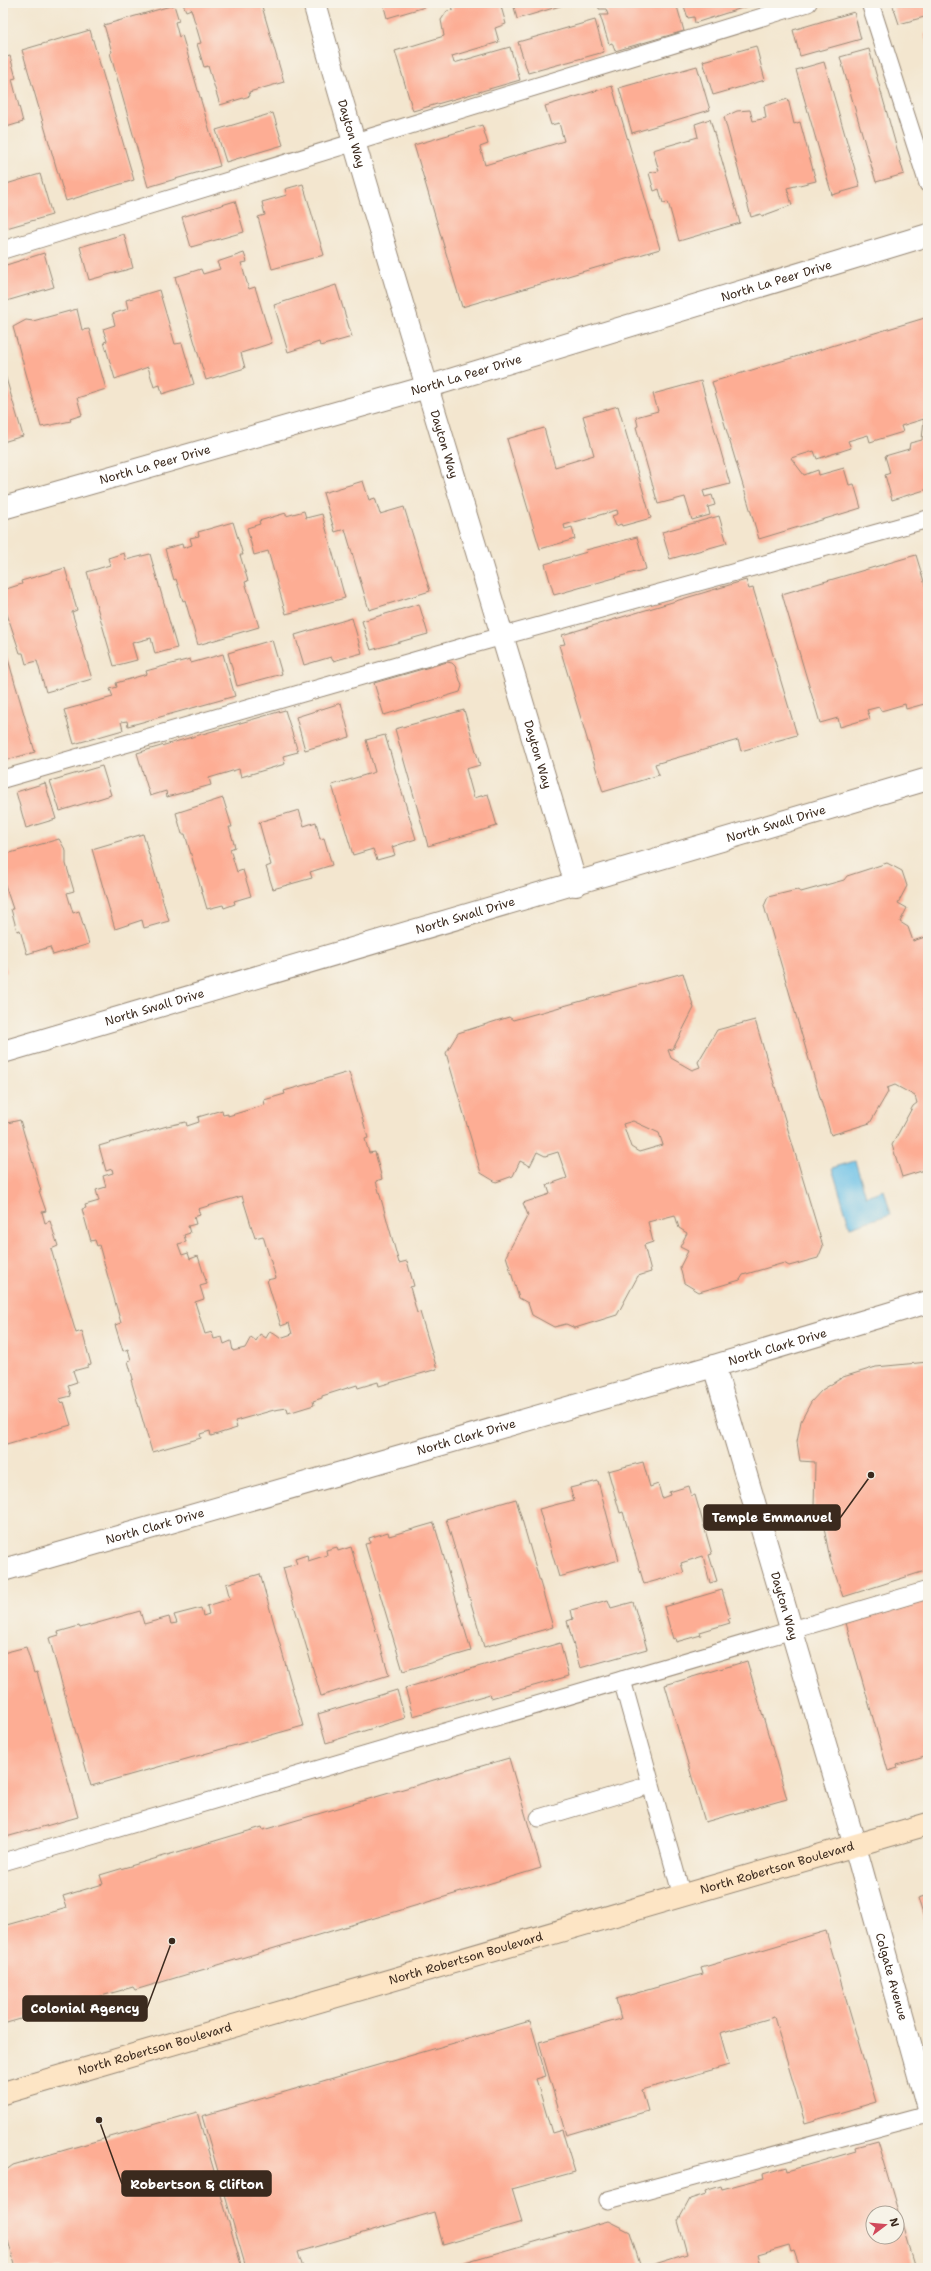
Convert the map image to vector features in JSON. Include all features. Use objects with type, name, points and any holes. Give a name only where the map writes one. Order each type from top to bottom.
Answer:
[{"type":"main road","name":"North Robertson Boulevard","points":[[3,2093],[928,1824]]},
{"type":"street","name":"Dayton Way","points":[[314,3],[353,142],[576,884]]},
{"type":"street","name":"North La Peer Drive","points":[[3,508],[427,387],[928,235]]},
{"type":"street","name":"North Swall Drive","points":[[3,1052],[928,780]]},
{"type":"street","name":"North Clark Drive","points":[[3,1570],[714,1366],[928,1302]]},
{"type":"street","name":"Dayton Way","points":[[714,1366],[792,1629],[840,1800],[855,1846]]},
{"type":"street","name":"Colgate Avenue","points":[[855,1846],[928,2108]]},
{"type":"lane","points":[[3,250],[808,3]]},
{"type":"lane","points":[[870,3],[928,184]]},
{"type":"lane","points":[[3,779],[503,637],[928,519]]},
{"type":"lane","points":[[3,1862],[928,1590]]},
{"type":"lane","points":[[622,1680],[682,1896]]},
{"type":"lane","points":[[539,1818],[650,1785]]},
{"type":"lane","points":[[608,2200],[928,2114]]},
{"type":"water","points":[[855,1161],[866,1196],[884,1190],[891,1214],[850,1227],[832,1168]]},
{"type":"building","points":[[261,3],[284,82],[249,92],[250,96],[220,105],[208,66],[204,67],[197,44],[201,43],[191,9],[186,11],[183,4]]},
{"type":"building","points":[[383,3],[424,3],[425,7],[387,18]]},
{"type":"building","points":[[451,3],[500,3],[506,24],[495,28],[499,42],[452,56],[454,63],[510,47],[520,80],[413,111],[395,51],[444,36],[441,20],[447,11],[453,10]]},
{"type":"building","points":[[513,3],[570,3],[517,19]]},
{"type":"building","points":[[598,3],[676,3],[684,31],[615,51],[612,43],[609,44],[600,15],[608,15],[606,9],[599,9]]},
{"type":"building","points":[[683,3],[758,3],[695,23],[694,17],[688,18]]},
{"type":"building","points":[[892,3],[928,3],[928,16],[899,24]]},
{"type":"building","points":[[174,5],[179,21],[175,22],[179,37],[182,35],[220,166],[148,187],[110,53],[112,52],[104,25]]},
{"type":"building","points":[[854,12],[861,39],[800,56],[793,30]]},
{"type":"building","points":[[595,20],[604,52],[528,73],[518,42]]},
{"type":"building","points":[[90,30],[134,180],[66,201],[22,50]]},
{"type":"building","points":[[928,33],[928,45],[924,34]]},
{"type":"building","points":[[756,46],[765,80],[713,95],[703,61]]},
{"type":"building","points":[[869,49],[904,174],[876,182],[840,57]]},
{"type":"building","points":[[10,56],[16,78],[12,79],[23,122],[3,128],[3,58]]},
{"type":"building","points":[[824,62],[860,187],[832,195],[796,70]]},
{"type":"building","points":[[697,66],[710,110],[632,133],[619,88]]},
{"type":"building","points":[[612,86],[660,249],[462,307],[414,145],[482,125],[488,144],[480,147],[485,165],[564,141],[559,123],[551,125],[545,106]]},
{"type":"building","points":[[788,99],[794,124],[800,122],[816,181],[787,188],[792,205],[762,216],[761,214],[751,217],[724,117],[737,111],[750,110],[753,121],[766,118],[764,106]]},
{"type":"building","points":[[273,113],[283,145],[226,162],[216,130]]},
{"type":"building","points":[[710,119],[740,223],[679,241],[668,202],[663,203],[659,189],[654,191],[649,173],[659,171],[653,150],[698,137],[695,124]]},
{"type":"building","points":[[40,174],[52,215],[3,229],[3,185]]},
{"type":"building","points":[[303,184],[324,255],[272,269],[258,217],[265,215],[262,202],[287,195],[285,189]]},
{"type":"building","points":[[235,201],[244,232],[191,247],[182,217]]},
{"type":"building","points":[[124,234],[133,268],[89,280],[80,247]]},
{"type":"building","points":[[44,253],[54,287],[3,302],[3,266]]},
{"type":"building","points":[[244,253],[247,262],[241,263],[249,289],[255,287],[272,343],[241,353],[245,368],[206,380],[175,277],[201,269],[203,274],[220,269],[217,262]]},
{"type":"building","points":[[336,285],[352,337],[320,346],[319,342],[288,352],[274,305]]},
{"type":"building","points":[[159,290],[175,344],[182,343],[194,384],[162,394],[160,385],[154,387],[148,367],[115,379],[104,342],[107,341],[103,329],[115,325],[112,314],[128,309],[126,300]]},
{"type":"building","points":[[77,309],[82,330],[89,329],[106,389],[77,398],[82,415],[70,419],[71,421],[41,427],[13,327],[26,320],[33,321]]},
{"type":"building","points":[[928,317],[928,489],[892,500],[885,475],[890,473],[885,456],[909,449],[910,443],[922,440],[924,419],[901,426],[903,432],[870,442],[868,435],[848,441],[851,448],[817,459],[814,451],[791,458],[804,475],[818,470],[819,475],[844,468],[849,485],[854,484],[861,508],[759,539],[712,382]]},
{"type":"building","points":[[3,368],[23,436],[3,442]]},
{"type":"building","points":[[701,381],[730,484],[703,491],[705,497],[712,495],[715,505],[708,507],[710,515],[692,520],[685,497],[658,504],[636,427],[638,426],[636,417],[658,411],[653,394]]},
{"type":"building","points":[[618,406],[651,518],[622,526],[621,524],[616,526],[612,516],[618,514],[617,510],[564,525],[565,529],[572,527],[575,539],[540,549],[507,439],[544,428],[555,467],[594,455],[583,416]]},
{"type":"building","points":[[363,481],[369,500],[375,498],[380,514],[404,507],[430,591],[369,610],[345,529],[335,532],[323,493]]},
{"type":"building","points":[[304,511],[306,518],[322,514],[345,598],[286,614],[268,551],[254,555],[247,528],[260,524],[259,521],[286,513],[286,516]]},
{"type":"building","points":[[719,516],[727,543],[670,559],[662,532]]},
{"type":"building","points":[[233,522],[243,555],[240,555],[248,581],[245,582],[259,627],[198,645],[185,600],[183,601],[176,579],[174,580],[165,549],[182,544],[183,548],[192,545],[190,538],[199,536],[198,532]]},
{"type":"building","points":[[637,537],[646,569],[554,595],[545,564],[587,552],[586,550]]},
{"type":"building","points":[[124,553],[126,560],[150,554],[177,648],[155,654],[151,638],[132,643],[137,660],[114,666],[87,572],[110,565],[108,558]]},
{"type":"building","points":[[916,555],[928,595],[928,703],[906,709],[905,704],[881,711],[879,707],[867,710],[870,718],[840,727],[838,718],[820,723],[782,594]]},
{"type":"building","points":[[65,568],[77,610],[72,612],[92,679],[46,692],[37,661],[26,664],[23,653],[20,653],[3,602],[3,590],[22,584],[21,581]]},
{"type":"building","points":[[746,580],[749,589],[753,588],[797,735],[741,751],[738,740],[655,764],[659,775],[603,792],[559,645],[565,644],[562,635]]},
{"type":"building","points":[[419,604],[428,634],[371,650],[362,621]]},
{"type":"building","points":[[352,618],[362,653],[333,661],[331,657],[304,665],[295,635]]},
{"type":"building","points":[[272,640],[282,674],[237,686],[228,653]]},
{"type":"building","points":[[3,642],[35,752],[3,761]]},
{"type":"building","points":[[223,654],[235,696],[128,726],[127,721],[121,722],[123,730],[74,744],[64,710],[113,697],[110,689],[117,687],[116,683],[147,674],[146,671],[190,659],[191,663]]},
{"type":"building","points":[[447,662],[452,663],[455,666],[462,686],[460,692],[384,715],[374,683]]},
{"type":"building","points":[[341,703],[350,737],[305,750],[296,717]]},
{"type":"building","points":[[285,710],[298,752],[283,756],[285,764],[241,777],[239,769],[209,778],[211,785],[167,797],[166,791],[150,796],[137,753]]},
{"type":"building","points":[[464,710],[480,765],[466,769],[474,798],[488,794],[497,826],[428,846],[395,729]]},
{"type":"building","points":[[385,735],[416,839],[392,847],[395,855],[377,860],[373,849],[353,855],[332,785],[375,772],[366,740]]},
{"type":"building","points":[[102,766],[111,795],[60,811],[50,781]]},
{"type":"building","points":[[45,783],[56,819],[26,828],[16,792]]},
{"type":"building","points":[[223,798],[232,827],[229,827],[235,847],[230,849],[237,872],[243,870],[251,896],[234,901],[235,904],[224,908],[223,905],[207,909],[185,834],[182,834],[176,813]]},
{"type":"building","points":[[299,810],[304,826],[316,822],[320,839],[324,838],[332,865],[310,872],[312,878],[273,889],[266,867],[271,865],[259,822]]},
{"type":"building","points":[[143,834],[169,921],[144,928],[142,920],[115,929],[92,849]]},
{"type":"building","points":[[59,839],[66,851],[66,864],[74,891],[67,893],[73,913],[79,911],[89,944],[53,955],[50,947],[27,954],[20,930],[17,931],[11,909],[13,909],[3,879],[3,855]]},
{"type":"building","points":[[887,863],[902,871],[907,886],[898,903],[907,908],[900,922],[908,927],[913,941],[928,936],[928,1007],[924,1008],[928,1021],[928,1169],[902,1177],[892,1145],[913,1106],[917,1103],[915,1096],[895,1085],[887,1088],[888,1092],[870,1123],[831,1135],[764,906],[768,897],[797,890],[801,892],[844,880],[847,876]]},
{"type":"building","points":[[3,959],[7,972],[3,973]]},
{"type":"building","points":[[683,973],[694,1008],[673,1049],[668,1050],[671,1058],[692,1070],[700,1067],[698,1062],[717,1030],[755,1020],[823,1246],[818,1258],[789,1266],[784,1263],[743,1275],[740,1280],[699,1292],[684,1283],[680,1267],[688,1251],[680,1247],[687,1233],[679,1228],[675,1215],[648,1222],[653,1242],[644,1245],[651,1272],[638,1276],[617,1315],[575,1328],[566,1324],[554,1327],[532,1315],[528,1303],[519,1298],[506,1256],[528,1215],[523,1203],[550,1194],[547,1185],[567,1178],[558,1152],[545,1156],[537,1152],[530,1166],[520,1161],[513,1176],[496,1182],[481,1173],[446,1053],[458,1033],[509,1017],[513,1020]],"holes":[[[633,1121],[659,1133],[663,1145],[639,1152],[631,1147],[623,1124]]]},
{"type":"building","points":[[349,1072],[368,1138],[365,1139],[369,1153],[375,1152],[382,1179],[376,1181],[399,1263],[407,1261],[414,1286],[410,1287],[417,1313],[420,1312],[437,1369],[379,1386],[378,1382],[358,1388],[357,1385],[322,1396],[322,1398],[313,1401],[314,1405],[288,1413],[287,1408],[274,1410],[235,1421],[237,1428],[211,1436],[210,1431],[200,1434],[201,1438],[152,1452],[131,1380],[133,1379],[128,1361],[131,1360],[128,1349],[123,1351],[115,1325],[121,1323],[99,1245],[97,1246],[95,1240],[91,1241],[82,1209],[86,1208],[85,1205],[99,1201],[96,1190],[106,1187],[103,1176],[113,1173],[112,1169],[106,1171],[99,1146],[167,1126],[186,1122],[187,1126],[199,1122],[198,1117],[222,1110],[223,1115],[228,1114],[228,1116],[265,1105],[264,1100],[285,1094],[284,1091]],"holes":[[[242,1196],[255,1238],[263,1236],[276,1278],[267,1280],[281,1326],[289,1323],[292,1334],[280,1338],[270,1331],[266,1338],[260,1334],[256,1341],[251,1337],[245,1348],[233,1351],[231,1341],[224,1344],[222,1337],[214,1339],[212,1332],[205,1334],[195,1302],[204,1299],[200,1286],[207,1284],[198,1256],[190,1259],[188,1253],[182,1255],[178,1244],[186,1242],[184,1235],[190,1233],[188,1226],[196,1224],[194,1217],[200,1215],[198,1209]]]},
{"type":"building","points":[[20,1120],[41,1191],[39,1191],[46,1211],[42,1212],[45,1223],[50,1221],[58,1246],[51,1249],[76,1333],[82,1331],[91,1364],[88,1365],[88,1367],[73,1371],[77,1382],[68,1385],[71,1396],[59,1399],[61,1403],[64,1402],[71,1425],[3,1445],[3,1124]]},
{"type":"building","points":[[928,1362],[928,1570],[843,1597],[830,1559],[823,1523],[816,1525],[814,1507],[815,1462],[800,1461],[797,1442],[801,1421],[811,1402],[822,1390],[843,1377],[876,1367]]},
{"type":"building","points":[[643,1462],[650,1487],[658,1484],[662,1498],[670,1495],[669,1492],[689,1486],[692,1496],[695,1495],[712,1554],[709,1555],[717,1581],[710,1583],[703,1556],[681,1563],[684,1573],[644,1584],[623,1512],[620,1513],[608,1471]]},
{"type":"building","points":[[598,1481],[619,1560],[559,1577],[539,1509],[574,1500],[570,1488]]},
{"type":"building","points":[[516,1499],[553,1627],[484,1647],[446,1519]]},
{"type":"building","points":[[434,1523],[471,1651],[403,1671],[365,1544],[370,1543],[369,1538],[388,1532],[389,1536]]},
{"type":"building","points":[[337,1547],[338,1551],[351,1547],[389,1675],[321,1696],[283,1568],[297,1564],[295,1559],[307,1555],[308,1561],[327,1555],[326,1550]]},
{"type":"building","points":[[260,1574],[303,1726],[91,1786],[49,1638],[59,1635],[58,1632],[79,1626],[80,1628],[140,1611],[144,1624],[169,1617],[171,1624],[177,1623],[174,1615],[201,1608],[203,1616],[209,1614],[207,1606],[230,1599],[226,1584]]},
{"type":"building","points":[[722,1590],[730,1623],[700,1632],[701,1635],[676,1642],[675,1638],[673,1639],[664,1607]]},
{"type":"building","points":[[928,1599],[928,1756],[897,1765],[898,1768],[888,1771],[846,1623]]},
{"type":"building","points":[[608,1600],[611,1608],[633,1602],[647,1649],[580,1668],[567,1621],[573,1619],[571,1610]]},
{"type":"building","points":[[560,1643],[569,1676],[491,1698],[490,1694],[413,1716],[405,1688]]},
{"type":"building","points":[[26,1647],[34,1673],[37,1672],[78,1817],[6,1837],[3,1827],[3,1653]]},
{"type":"building","points":[[747,1661],[787,1799],[705,1822],[665,1685]]},
{"type":"building","points":[[397,1690],[405,1718],[326,1743],[318,1714]]},
{"type":"building","points":[[509,1758],[541,1868],[135,1990],[133,1987],[3,2024],[3,1926],[67,1908],[63,1896],[103,1884],[100,1875],[262,1827],[263,1830]]},
{"type":"building","points":[[928,1895],[928,1931],[918,1898]]},
{"type":"building","points":[[826,1931],[876,2102],[805,2123],[774,2017],[720,2033],[729,2065],[642,2090],[648,2111],[566,2135],[539,2042],[621,2019],[616,1999],[703,1974],[701,1968]]},
{"type":"building","points":[[530,2021],[546,2076],[536,2079],[552,2133],[562,2130],[575,2172],[512,2189],[522,2222],[443,2245],[434,2212],[298,2252],[303,2268],[246,2268],[202,2116]]},
{"type":"building","points":[[197,2112],[242,2268],[16,2268],[3,2224],[5,2171],[13,2165]]},
{"type":"building","points":[[877,2141],[896,2205],[865,2205],[865,2245],[905,2245],[905,2235],[915,2268],[800,2268],[794,2251],[791,2252],[789,2245],[758,2254],[762,2268],[642,2268],[687,2254],[678,2221],[690,2199],[706,2194],[705,2191],[721,2186],[722,2189],[764,2178],[763,2174],[786,2167],[787,2171],[856,2151],[855,2147]]},
{"type":"building","points":[[608,2221],[630,2232],[641,2268],[444,2268]]},
{"type":"place","name":"Temple Emmanuel","points":[[871,1475]]},
{"type":"place","name":"Colonial Agency","points":[[172,1941]]},
{"type":"place","name":"Robertson & Clifton","points":[[99,2120]]}]
